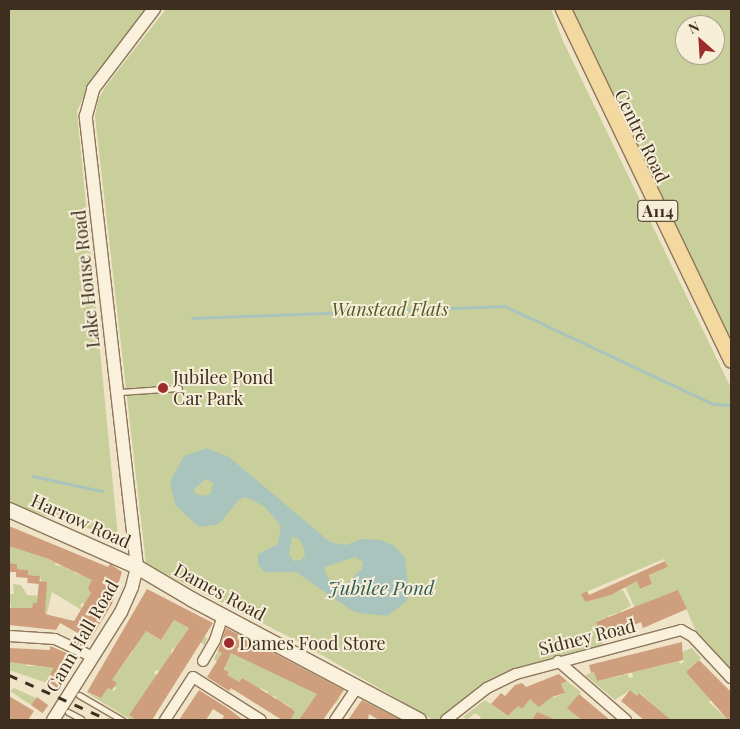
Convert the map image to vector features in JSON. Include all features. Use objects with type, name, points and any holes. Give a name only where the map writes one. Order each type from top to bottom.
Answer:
[{"type":"main road","name":"Centre Road","points":[[563,9],[731,360]]},
{"type":"main road","name":"Harrow Road","points":[[9,510],[137,567]]},
{"type":"main road","name":"Dames Road","points":[[137,567],[223,616],[418,720]]},
{"type":"street","name":"Lake House Road","points":[[137,567],[116,393],[87,112],[90,95],[99,80],[154,9]]},
{"type":"street","name":"Cann Hall Road","points":[[53,720],[94,657],[128,597],[137,567]]},
{"type":"street","points":[[203,661],[215,640],[223,616]]},
{"type":"street","name":"Sidney Road","points":[[446,720],[502,680],[558,662],[681,630],[692,636],[731,678]]},
{"type":"street","points":[[9,636],[55,639],[94,657]]},
{"type":"street","points":[[558,662],[626,720]]},
{"type":"street","points":[[165,720],[193,677],[261,720]]},
{"type":"street","points":[[335,720],[357,686]]},
{"type":"lane","points":[[116,393],[178,388]]},
{"type":"lane","points":[[79,695],[122,720]]},
{"type":"lane","points":[[68,712],[81,719]]},
{"type":"green space","points":[[9,9],[148,9],[93,77],[77,111],[118,537],[9,505]]},
{"type":"green space","name":"Wanstead Flats","points":[[166,9],[551,9],[563,41],[731,388],[731,671],[698,636],[678,590],[639,618],[625,586],[637,581],[641,589],[652,584],[649,575],[668,567],[664,559],[581,594],[585,602],[623,590],[631,606],[621,611],[620,620],[617,613],[608,616],[611,623],[608,625],[604,618],[596,622],[603,645],[511,670],[482,685],[439,720],[432,719],[301,643],[146,564],[95,116],[98,100],[105,87]]},
{"type":"green space","points":[[572,9],[731,9],[731,339],[578,26]]},
{"type":"green space","points":[[9,544],[48,553],[46,558],[52,561],[55,555],[58,557],[55,565],[62,566],[64,560],[68,570],[77,565],[74,573],[81,575],[84,569],[96,581],[90,589],[91,593],[86,605],[82,603],[80,606],[93,617],[52,592],[44,626],[37,603],[33,603],[32,611],[12,615],[9,594],[14,594],[13,584],[21,585],[27,595],[45,596],[40,576],[28,575],[28,570],[17,569],[17,564],[9,563]]},
{"type":"green space","points":[[174,620],[207,638],[205,645],[184,635],[175,650],[172,648],[167,676],[156,670],[154,673],[158,676],[141,698],[143,714],[134,708],[129,715],[136,720],[131,720],[87,693],[101,698],[106,691],[103,685],[114,691],[116,688],[108,678],[114,677],[133,651],[127,647],[139,627],[161,640]]},
{"type":"green space","points":[[234,645],[294,674],[299,665],[291,680],[340,698],[336,703],[302,720],[290,720],[291,707],[282,702],[274,704],[277,698],[274,696],[265,698],[268,692],[261,688],[258,694],[242,678],[231,692],[233,686],[225,678],[229,672],[214,659],[218,651],[229,656]]},
{"type":"green space","points":[[692,648],[701,658],[686,672],[714,697],[709,702],[728,720],[665,720],[667,717],[640,693],[637,696],[630,690],[615,700],[585,675],[594,672],[597,681],[606,679],[604,672],[608,671],[610,678],[621,676],[621,667],[623,675],[628,674],[629,678],[633,677],[630,665],[634,672],[679,661],[680,664],[684,662],[681,652]]},
{"type":"green space","points":[[63,655],[47,680],[50,684],[9,670],[9,662],[25,664],[27,659],[27,666],[36,666],[38,659],[38,666],[45,667]]},
{"type":"green space","points":[[567,681],[581,692],[568,707],[587,715],[583,720],[555,720],[537,713],[532,720],[512,720],[499,711],[511,720],[479,720],[481,717],[475,713],[467,720],[463,717],[485,700],[508,716],[516,708],[513,702],[522,709],[528,701],[520,694],[549,690],[553,698],[565,693],[561,684]]},
{"type":"green space","points":[[14,688],[36,698],[34,707],[10,691]]},
{"type":"water","name":"Jubilee Pond","points":[[207,448],[229,457],[330,542],[346,545],[361,539],[381,540],[394,546],[405,557],[409,594],[407,601],[387,616],[360,613],[351,610],[296,572],[265,572],[258,565],[258,554],[278,544],[281,526],[265,507],[244,497],[238,501],[219,524],[199,527],[175,505],[170,481],[184,456]],"holes":[[[206,479],[213,483],[211,493],[206,496],[195,494],[194,489]],[[292,536],[300,540],[305,556],[301,560],[294,561],[289,555]],[[355,557],[363,562],[362,569],[341,589],[334,588],[325,572],[325,567]]]},
{"type":"building","points":[[9,526],[108,567],[110,564],[122,572],[112,604],[90,640],[60,623],[56,630],[9,625],[9,608],[32,608],[33,603],[37,603],[39,581],[47,582],[45,614],[74,621],[91,593],[88,588],[92,580],[46,558],[9,546]]},
{"type":"building","points":[[665,561],[668,567],[649,575],[652,584],[640,589],[637,581],[611,595],[585,602],[581,594],[587,591],[589,595]]},
{"type":"building","points":[[9,563],[17,564],[17,569],[28,570],[28,578],[16,577],[16,572],[9,572]]},
{"type":"building","points":[[28,575],[40,576],[39,584],[27,583]]},
{"type":"building","points":[[147,589],[213,623],[152,720],[136,720],[129,715],[189,628],[174,620],[161,640],[146,631],[112,680],[117,683],[112,690],[108,688],[101,698],[87,692]]},
{"type":"building","points":[[678,590],[687,609],[643,628],[641,622],[602,639],[596,622]]},
{"type":"building","points":[[226,628],[344,690],[323,720],[299,720],[317,694],[231,653],[224,669],[229,672],[227,675],[239,682],[242,678],[291,708],[295,712],[290,720],[282,720],[231,688],[229,691],[207,677],[222,653],[218,651]]},
{"type":"building","points":[[682,642],[683,660],[597,681],[594,672],[591,673],[589,665]]},
{"type":"building","points":[[50,646],[79,658],[58,689],[47,680],[54,668],[9,662],[9,648],[50,650]]},
{"type":"building","points":[[699,660],[731,692],[731,717],[728,720],[686,672]]},
{"type":"building","points":[[559,674],[567,681],[561,684],[565,693],[552,697],[539,707],[530,699],[522,709],[518,706],[508,716],[491,704],[501,693],[505,696],[515,685],[522,683],[526,687]]},
{"type":"building","points":[[199,690],[243,720],[222,720],[224,716],[213,709],[206,720],[179,720]]},
{"type":"building","points":[[630,690],[637,696],[639,693],[671,720],[644,720],[621,701]]},
{"type":"building","points":[[579,694],[610,720],[582,720],[567,708]]},
{"type":"building","points":[[9,696],[34,711],[28,720],[9,720]]},
{"type":"building","points":[[37,697],[48,705],[42,713],[31,705]]},
{"type":"building","points":[[362,700],[401,720],[379,720],[369,714],[368,720],[348,720]]},
{"type":"building","points":[[537,712],[556,720],[532,720]]},
{"type":"waterway","points":[[192,318],[505,306],[713,404],[731,405]]},
{"type":"waterway","points":[[33,476],[102,491]]},
{"type":"railway","points":[[9,675],[109,720]]},
{"type":"place","name":"Jubilee Pond Car Park","points":[[163,388]]},
{"type":"place","name":"Dames Food Store","points":[[229,643]]}]
